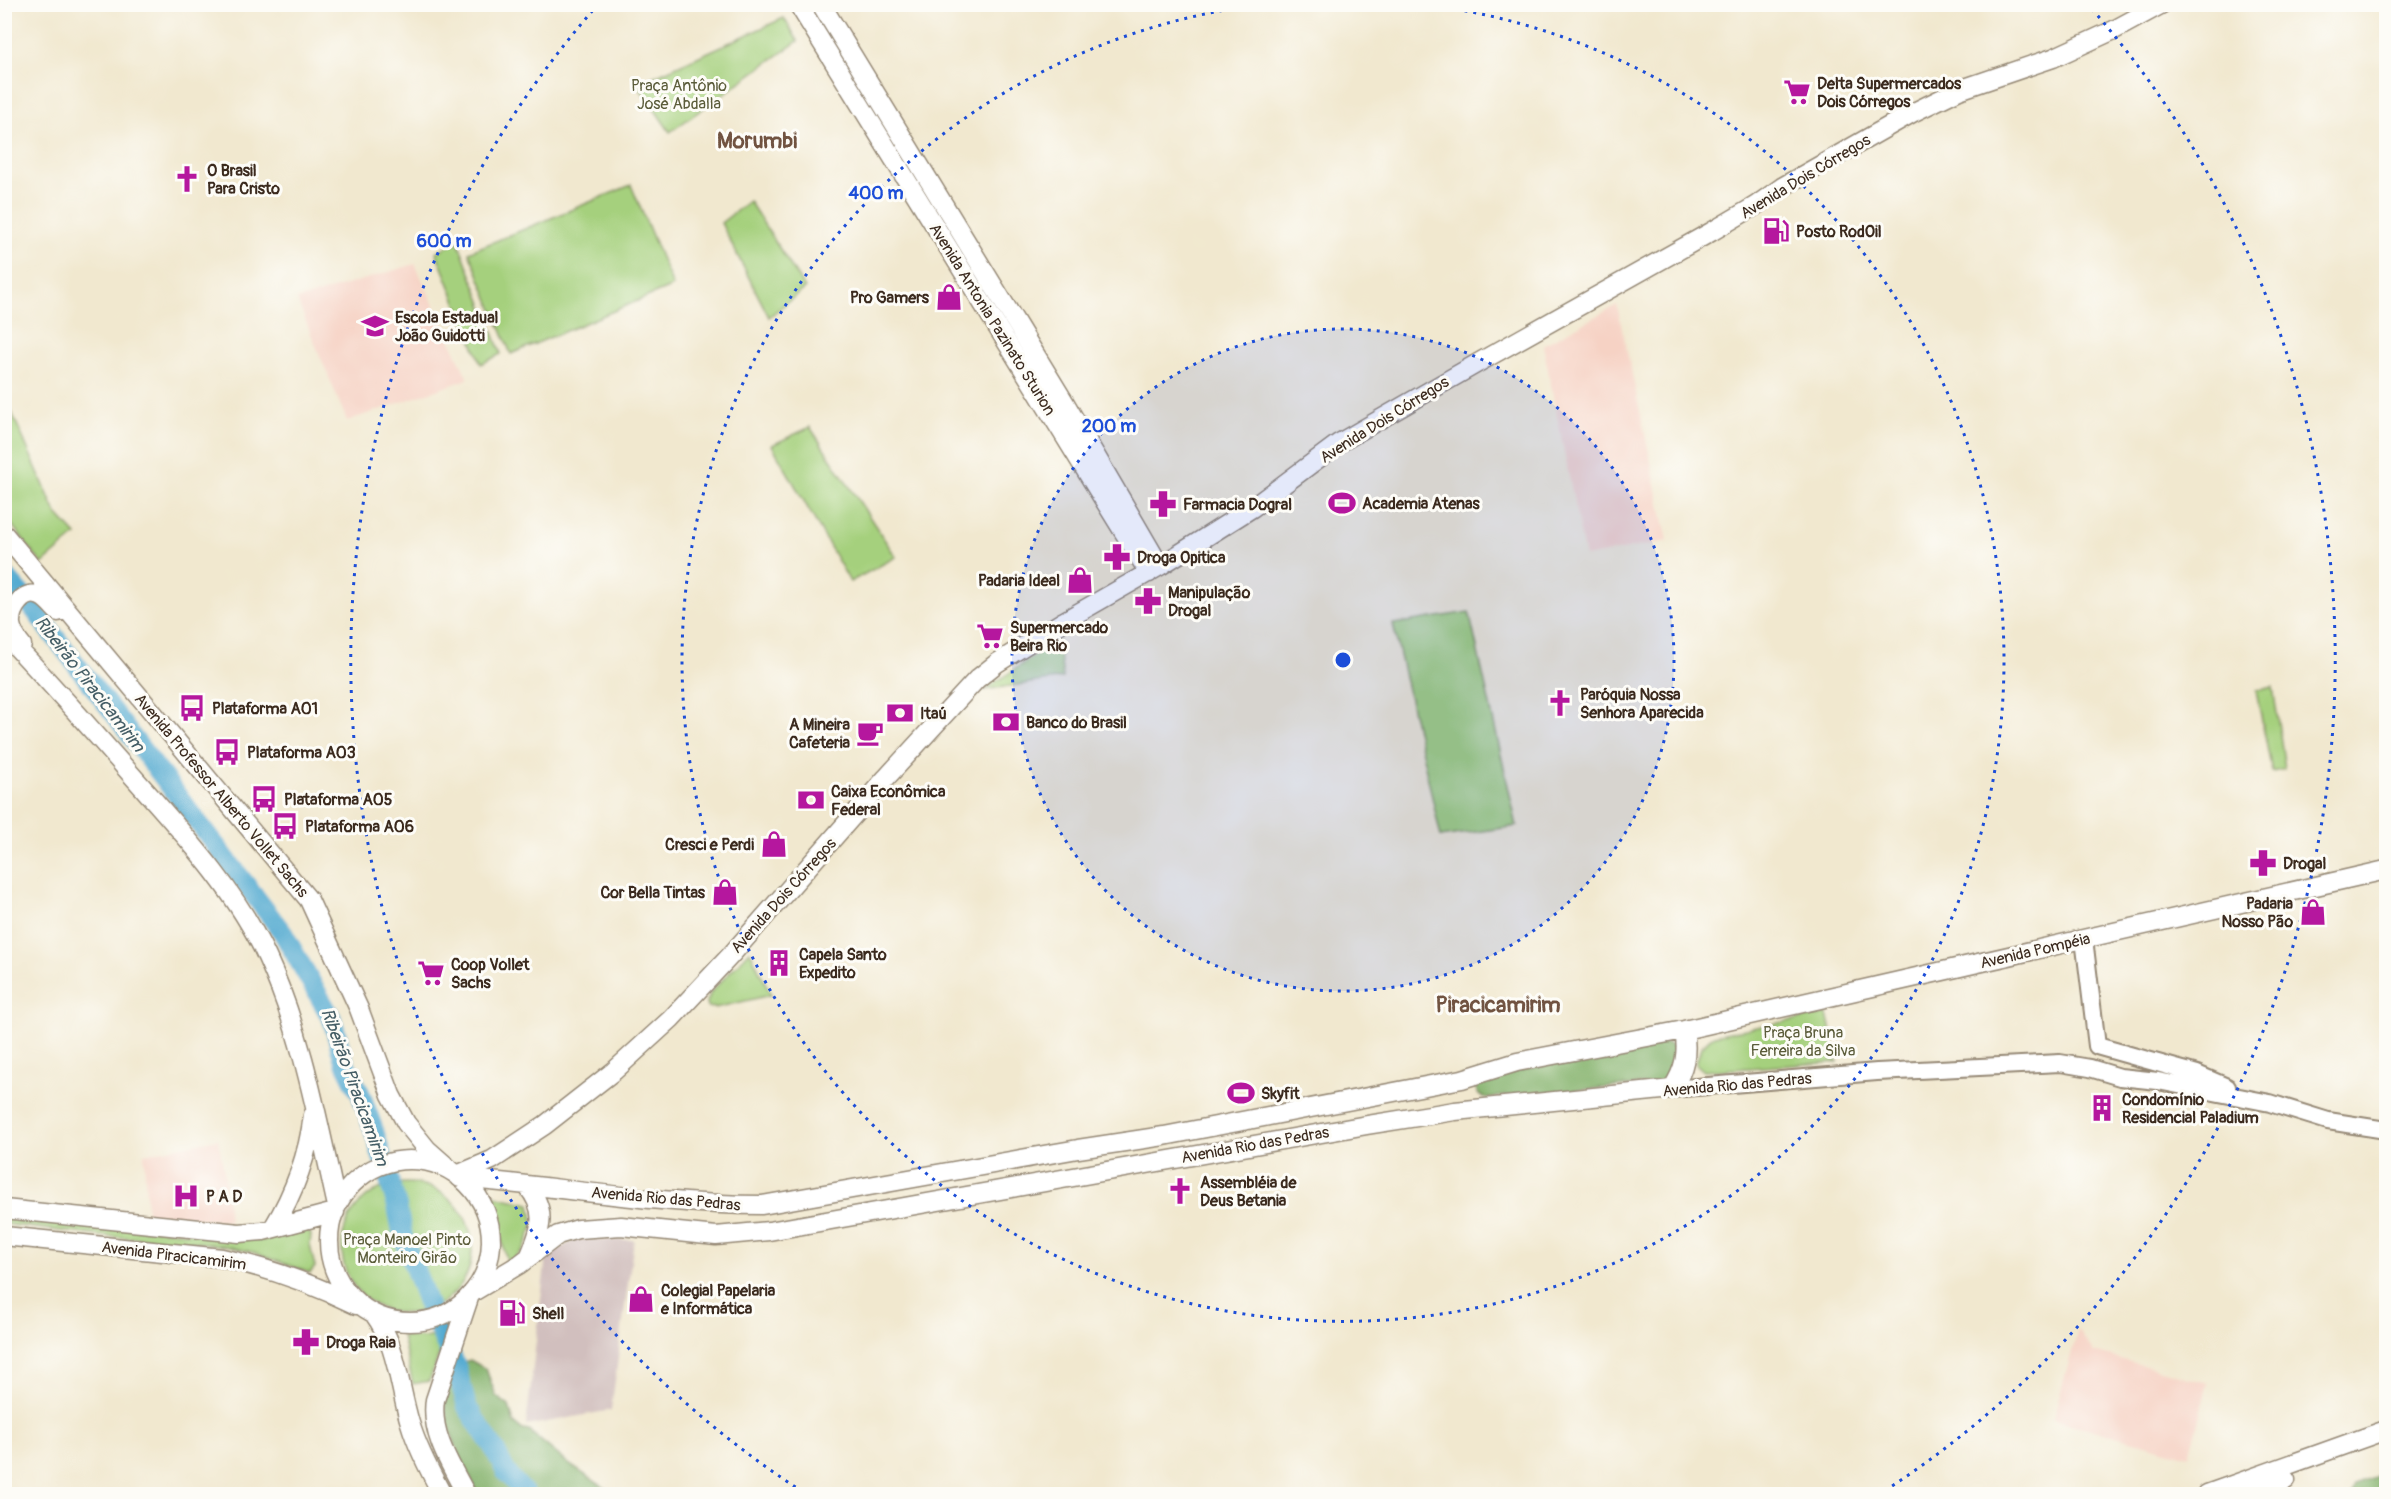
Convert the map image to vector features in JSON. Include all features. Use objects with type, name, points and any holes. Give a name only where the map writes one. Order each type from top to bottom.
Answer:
[{"type":"main road","name":"Avenida Antonia Pazinato Sturion","points":[[798,4],[982,301],[1155,570]]},
{"type":"main road","name":"Avenida Antonia Pazinato Sturion","points":[[821,4],[1005,305],[1155,570]]},
{"type":"main road","name":"Avenida Dois Córregos","points":[[457,1175],[492,1160],[545,1125],[614,1071],[670,1019],[738,946],[886,778],[977,680],[997,663],[1064,621],[1155,570],[1252,508],[1339,443],[1691,243],[1755,206],[1782,187],[1912,113],[1959,90],[2053,58],[2114,30],[2162,4]]},
{"type":"main road","points":[[988,277],[982,301],[1005,305]]},
{"type":"main road","name":"Avenida Professor Alberto Vollet Sachs","points":[[4,534],[309,900],[359,1009],[391,1095],[406,1123],[427,1149],[457,1175]]},
{"type":"main road","points":[[103,652],[83,639],[39,595],[28,595],[20,599],[8,626],[51,682],[177,827],[240,907],[268,959],[290,1017],[314,1098],[336,1209],[330,1236],[333,1268],[346,1291],[372,1313],[383,1327],[415,1437],[442,1494]]},
{"type":"main road","name":"Avenida Pompéia","points":[[1684,1030],[2386,870]]},
{"type":"main road","points":[[1672,1089],[1686,1061],[1687,1045],[1684,1030]]},
{"type":"main road","name":"Avenida Rio das Pedras","points":[[457,1175],[563,1190],[721,1205],[762,1205],[1164,1136],[1462,1079],[1517,1062],[1684,1030]]},
{"type":"main road","name":"Avenida Rio das Pedras","points":[[471,1294],[529,1257],[558,1235],[578,1229],[621,1226],[716,1236],[770,1231],[1052,1179],[1455,1112],[1672,1089]]},
{"type":"main road","points":[[273,1228],[290,1198],[302,1166],[311,1132],[314,1098]]},
{"type":"main road","points":[[1052,1179],[1084,1165],[1085,1155],[1078,1149]]},
{"type":"main road","points":[[336,1209],[357,1181],[382,1166],[402,1161],[422,1161],[457,1175],[471,1187],[483,1205],[491,1232],[487,1268],[471,1294],[434,1407],[436,1428],[441,1445],[466,1494]]},
{"type":"main road","points":[[527,1186],[537,1202],[541,1220],[538,1239],[529,1257]]},
{"type":"main road","points":[[558,1235],[550,1203],[563,1190]]},
{"type":"main road","name":"Avenida Piracicamirim","points":[[4,1209],[239,1233],[273,1228],[336,1209]]},
{"type":"main road","points":[[97,1246],[104,1242],[130,1240],[135,1232],[131,1221]]},
{"type":"main road","name":"Avenida Piracicamirim","points":[[4,1236],[222,1258],[251,1264],[310,1284],[372,1313]]},
{"type":"main road","points":[[372,1313],[397,1321],[428,1320],[448,1313],[471,1294]]},
{"type":"main road","points":[[2207,1494],[2386,1430]]},
{"type":"main road","points":[[2252,1494],[2386,1442]]},
{"type":"street","points":[[2084,939],[2097,1046],[2197,1074],[2270,1103]]},
{"type":"street","name":"Avenida Rio das Pedras","points":[[2060,1063],[2091,1052],[2097,1046]]},
{"type":"street","points":[[2104,1073],[2107,1061],[2118,1057],[2131,1060],[2136,1057]]},
{"type":"street","name":"Avenida Rio das Pedras","points":[[1672,1089],[1877,1072],[2060,1063],[2270,1103],[2328,1121],[2386,1130]]},
{"type":"shaded area","name":"Escola Estadual João Guidotti","points":[[415,264],[468,379],[347,421],[297,300]]},
{"type":"shaded area","points":[[1617,305],[1668,541],[1585,557],[1543,345]]},
{"type":"shaded area","name":"P A D","points":[[218,1139],[225,1177],[229,1221],[147,1215],[144,1154]]},
{"type":"shaded area","points":[[577,1239],[634,1240],[611,1410],[526,1426],[546,1256]]},
{"type":"shaded area","points":[[2078,1330],[2094,1352],[2208,1383],[2189,1456],[2053,1419]]},
{"type":"green space","name":"Praça Antônio José Abdalla","points":[[784,18],[798,41],[670,132],[637,84]]},
{"type":"green space","points":[[631,185],[673,286],[511,354],[469,252]]},
{"type":"green space","points":[[749,201],[805,288],[769,317],[721,223]]},
{"type":"green space","points":[[458,241],[501,354],[481,364],[436,252]]},
{"type":"green space","points":[[5,397],[56,513],[76,535],[42,564],[5,516]]},
{"type":"green space","points":[[810,427],[896,557],[850,582],[772,445]]},
{"type":"green space","points":[[1469,612],[1517,826],[1441,837],[1393,624]]},
{"type":"green space","points":[[1058,640],[1063,678],[984,690]]},
{"type":"green space","points":[[2273,687],[2285,769],[2272,772],[2256,691]]},
{"type":"green space","points":[[750,951],[771,995],[715,1008],[708,1007],[707,1002],[711,992]]},
{"type":"green space","name":"Praça Bruna Ferreira da Silva","points":[[1827,1014],[1838,1062],[1704,1071],[1696,1064],[1701,1047],[1714,1035]]},
{"type":"green space","points":[[1664,1042],[1672,1045],[1674,1061],[1670,1074],[1663,1083],[1484,1098],[1479,1095],[1475,1087],[1479,1080],[1491,1076]]},
{"type":"green space","name":"Praça Manoel Pinto Monteiro Girão","points":[[407,1183],[432,1188],[453,1202],[467,1223],[472,1248],[467,1273],[453,1294],[432,1308],[407,1313],[382,1308],[361,1294],[347,1273],[342,1248],[347,1223],[361,1202],[382,1188]]},
{"type":"green space","points":[[486,1194],[530,1204],[534,1225],[523,1250],[508,1264],[497,1224]]},
{"type":"green space","points":[[5,1215],[263,1240],[285,1236],[303,1228],[307,1229],[311,1235],[310,1245],[315,1267],[310,1273],[252,1252],[225,1246],[101,1236],[5,1224]]},
{"type":"green space","points":[[438,1335],[442,1347],[429,1381],[413,1384],[402,1336],[424,1338]]},
{"type":"green space","points":[[470,1360],[486,1369],[496,1396],[509,1406],[514,1423],[523,1430],[529,1431],[569,1464],[614,1494],[478,1494],[449,1426],[444,1396],[446,1380],[453,1365]]},
{"type":"green space","points":[[2386,1474],[2386,1494],[2351,1494],[2354,1485]]},
{"type":"waterway","name":"Ribeirão Piracicamirim","points":[[4,575],[29,603],[283,933],[332,1019],[344,1061],[361,1095],[374,1131],[397,1206],[403,1237],[430,1310],[456,1366],[467,1407],[495,1450],[506,1472],[525,1494]]},
{"type":"place","name":"Delta Supermercados Dois Córregos","points":[[1797,92]]},
{"type":"place","name":"O Brasil Para Cristo","points":[[187,179]]},
{"type":"place","name":"Posto RodOil","points":[[1776,231]]},
{"type":"place","name":"Pro Gamers","points":[[949,297]]},
{"type":"place","name":"Escola Estadual João Guidotti","points":[[375,326]]},
{"type":"place","name":"Academia Atenas","points":[[1342,503]]},
{"type":"place","name":"Farmacia Dogral","points":[[1163,504]]},
{"type":"place","name":"Droga Opitica","points":[[1117,557]]},
{"type":"place","name":"Padaria Ideal","points":[[1080,580]]},
{"type":"place","name":"Manipulação Drogal","points":[[1148,601]]},
{"type":"place","name":"Supermercado Beira Rio","points":[[990,636]]},
{"type":"place","name":"Paróquia Nossa Senhora Aparecida","points":[[1560,703]]},
{"type":"place","name":"Plataforma A01","points":[[192,708]]},
{"type":"place","name":"Itaú","points":[[900,713]]},
{"type":"place","name":"Banco do Brasil","points":[[1006,722]]},
{"type":"place","name":"A Mineira Cafeteria","points":[[870,733]]},
{"type":"place","name":"Plataforma A03","points":[[227,752]]},
{"type":"place","name":"Plataforma A05","points":[[264,799]]},
{"type":"place","name":"Caixa Econômica Federal","points":[[811,800]]},
{"type":"place","name":"Plataforma A06","points":[[285,826]]},
{"type":"place","name":"Cresci e Perdi","points":[[774,844]]},
{"type":"place","name":"Drogal","points":[[2263,863]]},
{"type":"place","name":"Cor Bella Tintas","points":[[725,892]]},
{"type":"place","name":"Padaria Nosso Pão","points":[[2313,912]]},
{"type":"place","name":"Capela Santo Expedito","points":[[779,963]]},
{"type":"place","name":"Coop Vollet Sachs","points":[[431,973]]},
{"type":"place","name":"Skyfit","points":[[1241,1093]]},
{"type":"place","name":"Condomínio Residencial Paladium","points":[[2102,1108]]},
{"type":"place","name":"Assembléia de Deus Betania","points":[[1180,1191]]},
{"type":"place","name":"P A D","points":[[186,1196]]},
{"type":"place","name":"Colegial Papelaria e Informática","points":[[641,1299]]},
{"type":"place","name":"Shell","points":[[512,1313]]},
{"type":"place","name":"Droga Raia","points":[[306,1342]]},
{"type":"district","name":"Morumbi","points":[[757,140]]},
{"type":"district","name":"Piracicamirim","points":[[1498,1004]]}]
